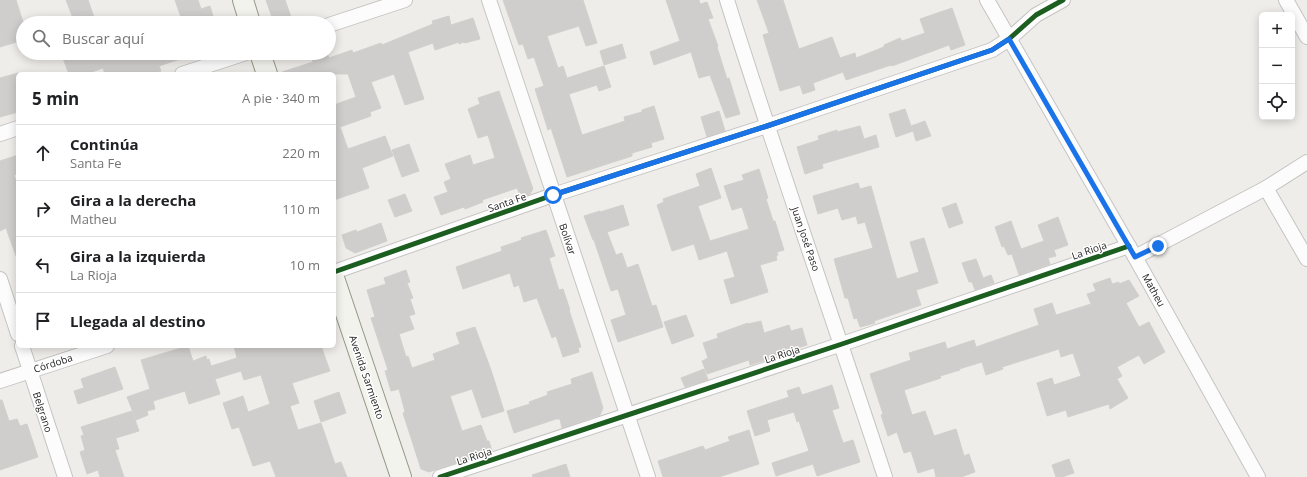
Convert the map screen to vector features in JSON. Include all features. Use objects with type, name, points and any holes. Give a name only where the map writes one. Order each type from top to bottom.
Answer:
[{"type":"main road","points":[[243,0],[248,16]]},
{"type":"main road","points":[[262,60],[266,72]]},
{"type":"main road","name":"Avenida Sarmiento","points":[[336,284],[401,477]]},
{"type":"street","points":[[336,23],[406,0]]},
{"type":"street","name":"Bolívar","points":[[489,0],[648,477]]},
{"type":"street","name":"Juan José Paso","points":[[726,0],[767,126],[842,344],[885,477]]},
{"type":"street","name":"Matheu","points":[[987,0],[1132,251],[1258,477]]},
{"type":"street","name":"Santa Fe","points":[[336,271],[553,195],[767,126],[992,50],[1009,39],[1036,15],[1063,0]]},
{"type":"street","points":[[1286,0],[1307,37]]},
{"type":"street","points":[[188,72],[225,60]]},
{"type":"street","points":[[0,134],[16,129]]},
{"type":"street","name":"La Rioja","points":[[440,477],[842,344],[1132,251],[1266,188],[1307,162]]},
{"type":"street","points":[[1266,188],[1307,259]]},
{"type":"street","points":[[0,279],[16,328]]},
{"type":"street","name":"Belgrano","points":[[23,348],[65,477]]},
{"type":"street","name":"Córdoba","points":[[0,381],[101,348]]},
{"type":"building","points":[[0,0],[16,0],[21,16],[16,16],[16,42],[0,47]]},
{"type":"building","points":[[66,0],[88,0],[94,16],[72,16]]},
{"type":"building","points":[[175,0],[198,0],[201,9],[210,6],[213,16],[181,16]]},
{"type":"building","points":[[266,0],[285,0],[291,16],[272,16]]},
{"type":"building","points":[[503,0],[583,0],[597,43],[586,46],[579,26],[547,36],[558,68],[563,66],[567,78],[604,66],[611,87],[599,91],[597,85],[569,94],[582,135],[625,121],[624,117],[642,112],[642,110],[654,106],[664,139],[651,143],[652,147],[632,153],[632,156],[567,177],[551,128],[548,130],[535,89],[544,86],[534,57],[528,59],[523,44],[519,45]]},
{"type":"building","points":[[666,0],[699,0],[700,4],[707,2],[713,18],[708,19],[740,114],[726,118],[710,75],[699,78],[691,52],[654,65],[650,52],[680,41]]},
{"type":"building","points":[[757,0],[783,0],[799,49],[832,37],[840,58],[855,53],[856,58],[884,47],[884,45],[900,38],[902,41],[925,33],[920,19],[952,8],[965,45],[951,50],[949,45],[892,66],[891,65],[846,80],[843,72],[813,83],[815,90],[803,94],[800,85],[780,91],[763,35],[769,33]]},
{"type":"building","points":[[449,16],[451,25],[473,18],[480,39],[459,44],[459,42],[435,50],[433,43],[408,52],[424,99],[405,105],[394,74],[371,82],[381,108],[370,112],[371,116],[340,127],[348,149],[385,136],[393,156],[362,168],[369,188],[336,199],[336,104],[356,97],[348,74],[336,74],[336,72],[282,72],[313,62],[312,60],[336,60],[336,56],[352,50],[353,53],[381,43],[382,45],[433,24],[432,21]]},
{"type":"building","points":[[622,44],[626,58],[604,65],[600,51]]},
{"type":"building","points":[[64,60],[177,60],[159,66],[161,71],[159,72],[104,72],[103,68],[92,72],[68,72]]},
{"type":"building","points":[[16,74],[16,113],[0,117],[0,78]]},
{"type":"building","points":[[499,91],[533,189],[530,194],[521,197],[517,188],[482,200],[483,202],[465,209],[464,207],[441,215],[434,197],[448,192],[444,182],[451,179],[445,164],[470,155],[473,165],[495,158],[488,135],[478,138],[468,109],[480,104],[478,98]]},
{"type":"building","points":[[905,109],[911,126],[925,121],[931,136],[916,141],[912,127],[913,131],[896,137],[889,114]]},
{"type":"building","points":[[719,111],[725,131],[707,137],[701,117]]},
{"type":"building","points":[[860,126],[864,139],[876,135],[879,147],[822,164],[823,168],[805,174],[797,147],[819,140],[818,136],[837,130],[837,132]]},
{"type":"building","points":[[409,144],[419,171],[402,177],[392,150]]},
{"type":"building","points":[[16,156],[16,174],[14,175],[16,180],[16,256],[6,228],[0,231],[0,161]]},
{"type":"building","points":[[711,168],[721,198],[698,206],[710,241],[749,229],[742,207],[732,210],[724,186],[744,180],[742,175],[759,169],[768,198],[766,199],[784,250],[777,252],[777,260],[760,265],[768,292],[731,304],[724,280],[735,277],[727,251],[699,260],[694,244],[672,251],[657,205],[664,202],[663,199],[700,186],[696,174]]},
{"type":"building","points":[[858,183],[860,189],[871,186],[897,279],[919,272],[910,242],[924,238],[938,283],[916,290],[921,305],[874,321],[875,323],[860,327],[857,318],[854,319],[848,298],[845,298],[834,259],[873,248],[865,222],[858,224],[856,216],[842,220],[838,208],[818,214],[813,196]]},
{"type":"building","points":[[405,194],[412,211],[395,217],[388,200]]},
{"type":"building","points":[[956,203],[963,223],[949,228],[942,208]]},
{"type":"building","points":[[623,205],[629,225],[607,232],[616,255],[622,253],[627,268],[638,264],[652,306],[656,305],[663,327],[618,342],[611,320],[626,315],[618,289],[611,291],[594,240],[584,216]]},
{"type":"building","points":[[1058,217],[1068,245],[1054,250],[1056,256],[1048,258],[1050,264],[1019,275],[1012,254],[1008,255],[1004,246],[1002,247],[995,227],[1011,221],[1021,249],[1044,241],[1038,225]]},
{"type":"building","points":[[381,223],[387,241],[355,253],[346,248],[342,235],[356,230],[357,232]]},
{"type":"building","points":[[546,230],[555,256],[549,258],[559,290],[563,289],[581,347],[578,348],[579,352],[563,357],[556,336],[552,338],[537,298],[524,302],[519,285],[514,287],[510,273],[463,289],[456,267],[502,251],[501,247],[522,240],[521,238]]},
{"type":"building","points":[[976,259],[983,278],[991,275],[994,283],[975,290],[972,282],[969,282],[962,263]]},
{"type":"building","points":[[406,270],[410,282],[407,283],[413,298],[410,299],[415,314],[409,316],[414,329],[399,334],[406,357],[408,356],[412,368],[435,360],[433,354],[460,344],[456,333],[475,327],[504,411],[482,418],[472,389],[450,396],[462,431],[481,425],[492,451],[429,472],[421,469],[403,413],[405,412],[399,389],[391,391],[385,371],[388,370],[371,318],[375,317],[367,290],[386,284],[384,278]]},
{"type":"building","points":[[1110,278],[1112,284],[1119,282],[1119,284],[1129,280],[1139,296],[1126,303],[1139,327],[1149,322],[1165,352],[1144,364],[1139,355],[1117,367],[1122,376],[1117,379],[1128,398],[1110,409],[1109,404],[1068,417],[1066,410],[1047,416],[1037,383],[1052,378],[1054,385],[1081,376],[1073,353],[1061,357],[1059,349],[1002,367],[1003,369],[986,375],[982,362],[959,369],[960,370],[940,376],[941,378],[904,390],[912,415],[925,411],[934,436],[956,429],[964,456],[969,454],[975,472],[961,477],[936,477],[934,468],[918,473],[911,451],[904,453],[897,432],[888,436],[881,415],[883,414],[870,374],[911,360],[909,353],[945,342],[947,349],[974,340],[976,347],[1039,325],[1034,309],[1052,303],[1056,315],[1091,304],[1087,294],[1096,291],[1093,284]]},
{"type":"building","points":[[686,315],[694,336],[672,344],[664,322]]},
{"type":"building","points":[[761,321],[764,333],[789,325],[791,331],[802,328],[807,345],[772,356],[772,358],[750,365],[749,360],[707,374],[702,361],[708,358],[703,343],[718,338],[717,334],[748,323]]},
{"type":"building","points":[[181,348],[189,348],[193,361],[206,356],[207,360],[209,359],[211,366],[237,358],[234,348],[322,348],[330,371],[292,383],[299,403],[290,406],[298,430],[321,423],[335,464],[341,462],[347,477],[276,477],[270,461],[253,466],[239,427],[232,429],[223,403],[243,396],[248,412],[270,404],[261,375],[244,380],[241,371],[215,379],[220,394],[189,404],[185,391],[153,401],[155,409],[147,411],[148,415],[136,420],[127,397],[150,389],[141,360]]},
{"type":"building","points":[[115,367],[123,389],[78,404],[74,391],[84,388],[81,379]]},
{"type":"building","points":[[704,369],[708,380],[685,387],[681,378]]},
{"type":"building","points":[[592,372],[603,408],[600,415],[562,428],[560,419],[556,419],[514,433],[507,411],[530,404],[529,402],[548,395],[547,392],[572,384],[571,379]]},
{"type":"building","points":[[832,385],[839,408],[832,410],[843,443],[853,440],[860,462],[817,476],[813,464],[776,476],[772,463],[809,451],[799,421],[797,422],[794,412],[767,420],[770,431],[755,436],[747,411],[789,397],[787,391],[799,387],[802,395]]},
{"type":"building","points":[[339,392],[346,413],[321,422],[314,401]]},
{"type":"building","points":[[0,400],[2,400],[9,421],[17,419],[20,426],[27,424],[38,457],[0,470]]},
{"type":"building","points":[[132,411],[139,431],[116,438],[119,449],[115,450],[124,477],[100,477],[98,470],[87,474],[80,452],[85,450],[81,436],[84,435],[81,427]]},
{"type":"building","points":[[749,430],[759,464],[719,477],[663,477],[658,461],[703,446],[705,450],[730,441],[728,437]]},
{"type":"building","points":[[1069,459],[1074,473],[1062,477],[1056,477],[1052,465]]},
{"type":"building","points":[[566,464],[570,477],[533,477],[532,475]]},
{"type":"cycle path","points":[[336,271],[553,195],[767,126],[992,50],[1009,39],[1036,15],[1063,0]]},
{"type":"cycle path","points":[[440,477],[842,344],[1129,246]]},
{"type":"route","points":[[553,195],[767,126],[992,50],[1009,39],[1135,257],[1158,246]]}]
